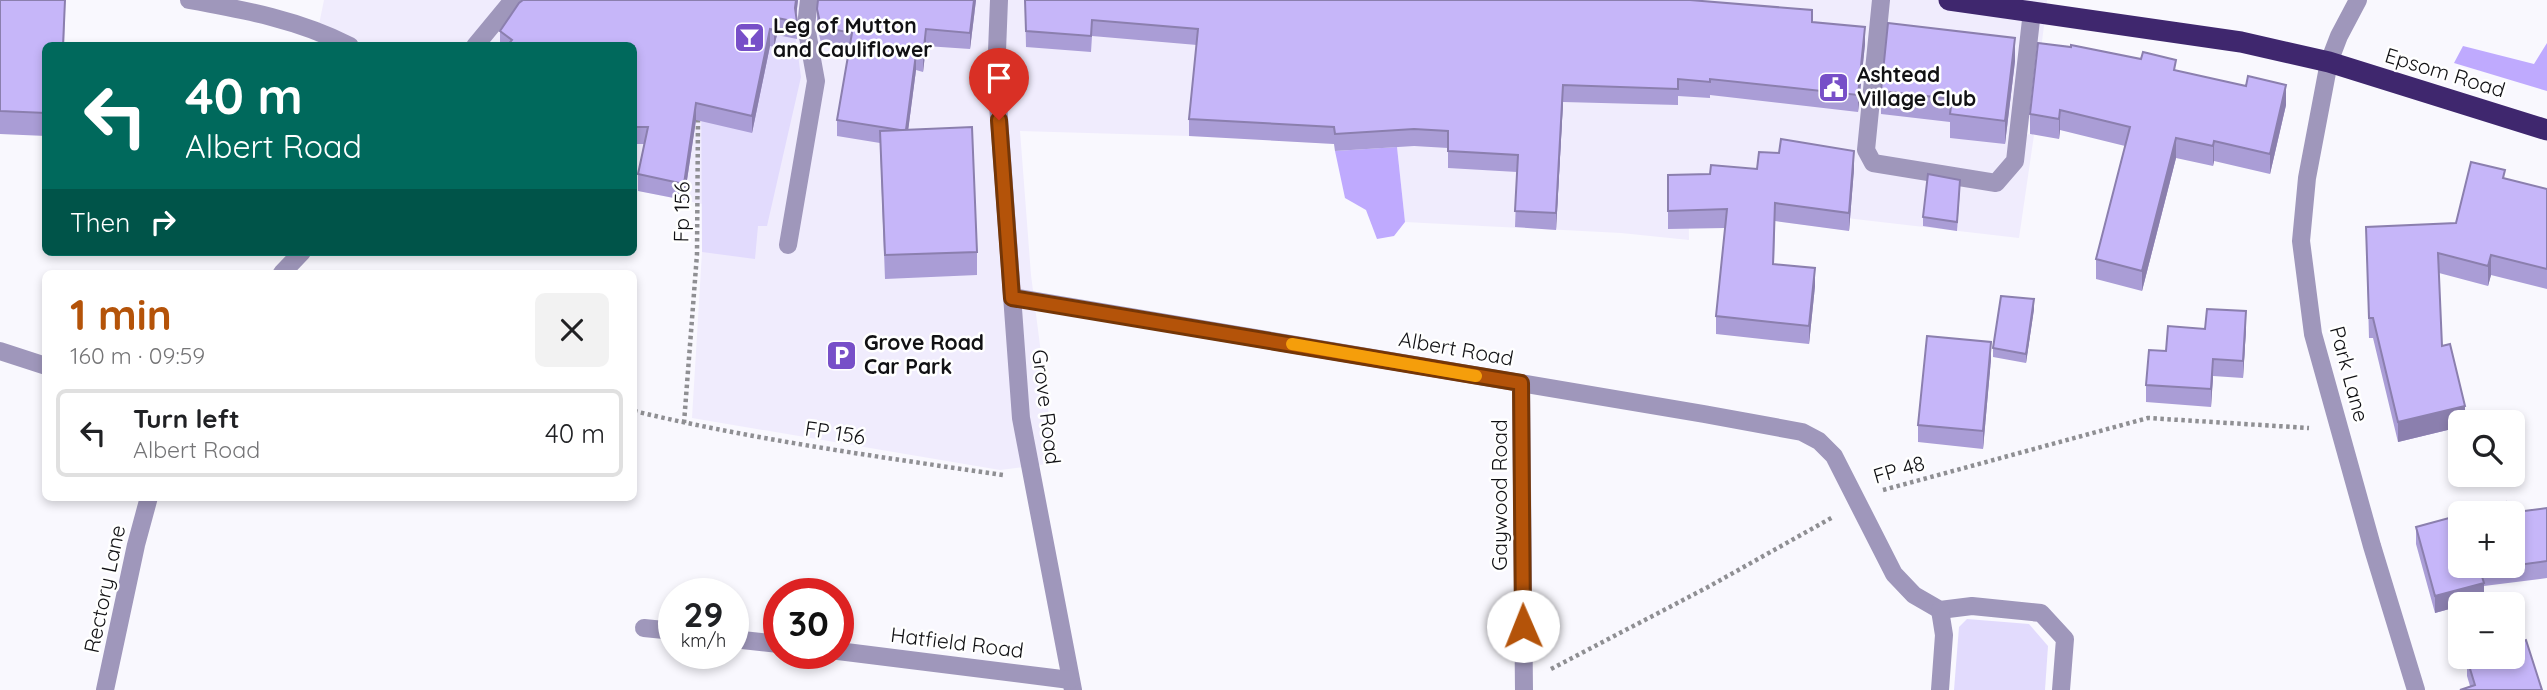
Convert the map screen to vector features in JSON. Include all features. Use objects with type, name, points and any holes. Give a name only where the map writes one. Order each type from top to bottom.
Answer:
[{"type":"highway","name":"Epsom Road","points":[[1956,0],[2241,42],[2329,62],[2547,130]]},
{"type":"street","points":[[189,0],[263,13],[325,33],[342,42]]},
{"type":"street","points":[[478,42],[513,0]]},
{"type":"street","points":[[788,245],[816,82],[806,26],[809,0]]},
{"type":"street","name":"Grove Road","points":[[999,0],[996,77],[1021,418],[1072,685]]},
{"type":"street","points":[[1881,0],[1866,150],[1873,163],[1996,183],[2015,161],[2032,11]]},
{"type":"street","name":"Park Lane","points":[[2358,0],[2329,62],[2307,178],[2301,241],[2313,334],[2416,690]]},
{"type":"street","points":[[285,270],[298,256]]},
{"type":"street","name":"Albert Road","points":[[1012,298],[1802,432],[1819,441],[1834,456],[1894,574],[1914,595],[1940,610]]},
{"type":"street","points":[[0,351],[42,365]]},
{"type":"street","name":"Gaywood Road","points":[[1521,383],[1524,686]]},
{"type":"street","name":"Rectory Lane","points":[[105,690],[148,501]]},
{"type":"street","points":[[1940,690],[1944,635],[1940,610],[1972,606],[2041,613],[2065,639],[2061,690]]},
{"type":"street","points":[[644,628],[658,629]]},
{"type":"street","name":"Hatfield Road","points":[[854,654],[1072,685]]},
{"type":"path","name":"Fp 156","points":[[684,423],[697,254],[698,108]]},
{"type":"path","name":"FP 156","points":[[637,412],[684,423],[830,449],[1032,478]]},
{"type":"path","name":"FP 48","points":[[1524,686],[1709,587],[1872,493],[2148,418],[2303,428],[2339,426]]},
{"type":"shaded area","points":[[324,0],[2047,0],[2027,134],[2034,135],[2019,238],[1846,218],[1844,230],[1775,221],[1777,190],[1688,185],[1689,240],[1621,233],[1405,222],[1397,147],[1335,151],[1334,144],[1223,137],[1020,131],[1031,275],[1055,463],[1000,470],[692,418],[702,252],[702,204],[637,191],[637,42],[315,42]]},
{"type":"shaded area","points":[[785,0],[794,26],[801,77],[767,226],[758,226],[755,259],[702,252],[701,81]]},
{"type":"shaded area","points":[[2547,43],[2547,91],[2454,63],[2463,46],[2534,64]]},
{"type":"shaded area","points":[[1397,147],[1405,222],[1394,236],[1377,239],[1366,210],[1345,198],[1335,151]]},
{"type":"shaded area","points":[[1967,619],[2029,624],[2048,646],[2045,690],[1954,690],[1959,627]]},
{"type":"building","points":[[0,0],[65,0],[63,42],[42,42],[42,113],[0,111]]},
{"type":"building","points":[[523,0],[796,0],[797,22],[777,18],[774,30],[770,29],[752,116],[696,103],[684,184],[638,174],[648,127],[637,127],[637,42],[510,42],[512,40],[500,31]]},
{"type":"building","points":[[818,0],[974,0],[970,33],[926,29],[923,56],[916,54],[906,130],[837,120],[852,33],[821,27]]},
{"type":"building","points":[[1025,0],[1690,0],[1812,10],[1812,22],[1865,27],[1858,95],[1710,79],[1710,82],[1678,79],[1678,89],[1563,85],[1556,213],[1515,211],[1518,155],[1448,151],[1448,131],[1414,129],[1335,134],[1334,127],[1189,119],[1198,29],[1092,20],[1091,36],[1026,31]]},
{"type":"building","points":[[1888,23],[2015,38],[2005,121],[1950,114],[1952,99],[1881,91]]},
{"type":"building","points":[[2038,43],[2071,45],[2141,59],[2143,52],[2176,60],[2174,70],[2246,86],[2248,76],[2286,85],[2270,154],[2214,141],[2213,146],[2176,138],[2142,271],[2096,259],[2130,127],[2060,110],[2059,119],[2030,114]]},
{"type":"building","points":[[972,127],[977,252],[885,255],[880,131]]},
{"type":"building","points":[[1781,139],[1854,151],[1849,213],[1775,203],[1773,264],[1815,268],[1809,326],[1716,316],[1727,209],[1668,211],[1668,175],[1710,174],[1711,165],[1757,169],[1759,152],[1779,153]]},
{"type":"building","points":[[2471,162],[2505,170],[2503,178],[2547,189],[2547,269],[2491,255],[2488,266],[2438,253],[2442,346],[2450,344],[2465,406],[2398,422],[2373,318],[2369,318],[2366,227],[2456,223]]},
{"type":"building","points":[[1928,174],[1960,180],[1957,222],[1923,217]]},
{"type":"building","points":[[2001,296],[2034,299],[2026,354],[1993,348]]},
{"type":"building","points":[[2207,309],[2246,311],[2243,361],[2213,359],[2211,389],[2146,385],[2149,350],[2166,351],[2168,326],[2205,329]]},
{"type":"building","points":[[1927,336],[1991,342],[1983,431],[1918,425]]},
{"type":"building","points":[[2547,508],[2547,561],[2525,564],[2525,511]]},
{"type":"building","points":[[2448,518],[2448,578],[2482,578],[2484,583],[2435,596],[2416,527]]},
{"type":"building","points":[[2525,640],[2542,690],[2460,690],[2475,685],[2470,669],[2525,669]]},
{"type":"slow traffic","points":[[1292,344],[1476,376]]},
{"type":"place","name":"Leg of Mutton and Cauliflower","points":[[750,38]]},
{"type":"place","name":"Ashtead Village Club","points":[[1834,87]]},
{"type":"place","name":"Grove Road Car Park","points":[[841,355]]},
{"type":"route","points":[[999,120],[1012,298],[1521,383],[1523,626]]}]
